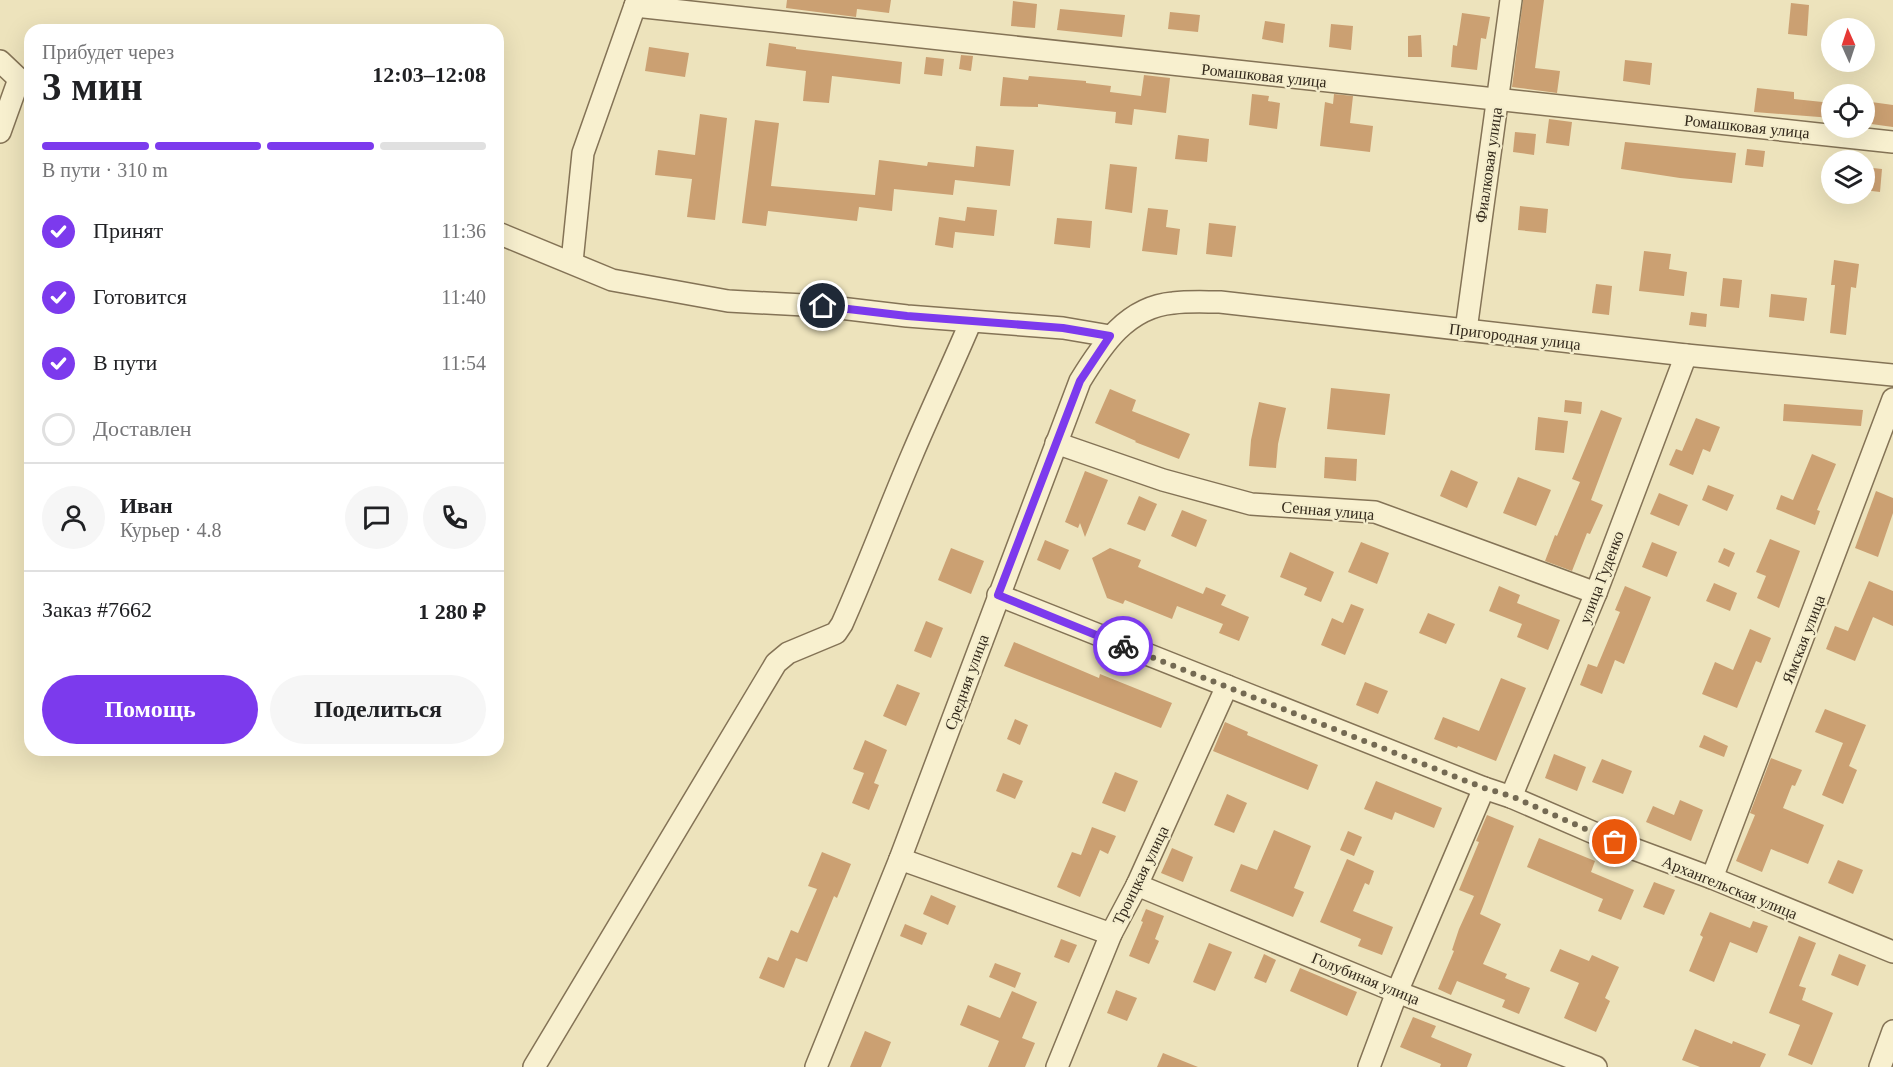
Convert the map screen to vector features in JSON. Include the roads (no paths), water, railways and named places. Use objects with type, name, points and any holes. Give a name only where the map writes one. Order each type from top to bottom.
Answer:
[{"type":"street","name":"Фиалковая улица","points":[[1466,330],[1511,0]]},
{"type":"street","name":"Ромашковая улица","points":[[636,3],[1893,142]]},
{"type":"street","points":[[572,262],[583,153],[636,3]]},
{"type":"street","points":[[0,61],[24,81],[0,132]]},
{"type":"street","points":[[504,235],[612,280],[728,301],[823,306],[1063,328],[1110,336]]},
{"type":"street","name":"Пригородная улица","points":[[1139,313],[1172,303],[1220,302],[1686,355],[1893,375]]},
{"type":"street","name":"Средняя улица","points":[[816,1067],[900,858],[1080,381],[1110,336],[1139,313]]},
{"type":"street","points":[[534,1067],[776,663],[788,653],[836,633],[842,624],[869,564],[912,454],[971,321]]},
{"type":"street","name":"улица Гуденко","points":[[1511,796],[1596,593],[1686,355]]},
{"type":"street","name":"Ямская улица","points":[[1712,878],[1893,399]]},
{"type":"street","name":"Сенная улица","points":[[1056,443],[1163,480],[1251,504],[1375,512],[1596,593]]},
{"type":"street","name":"Архангельская улица","points":[[998,595],[1484,788],[1511,796],[1615,842],[1712,878],[1893,952]]},
{"type":"street","name":"Троицкая улица","points":[[1057,1067],[1111,934],[1137,885],[1227,686]]},
{"type":"street","points":[[1369,1067],[1397,992],[1484,788]]},
{"type":"street","points":[[900,858],[1111,934]]},
{"type":"street","name":"Голубиная улица","points":[[1137,885],[1397,992],[1596,1067]]},
{"type":"street","points":[[1880,1067],[1893,1031]]}]
